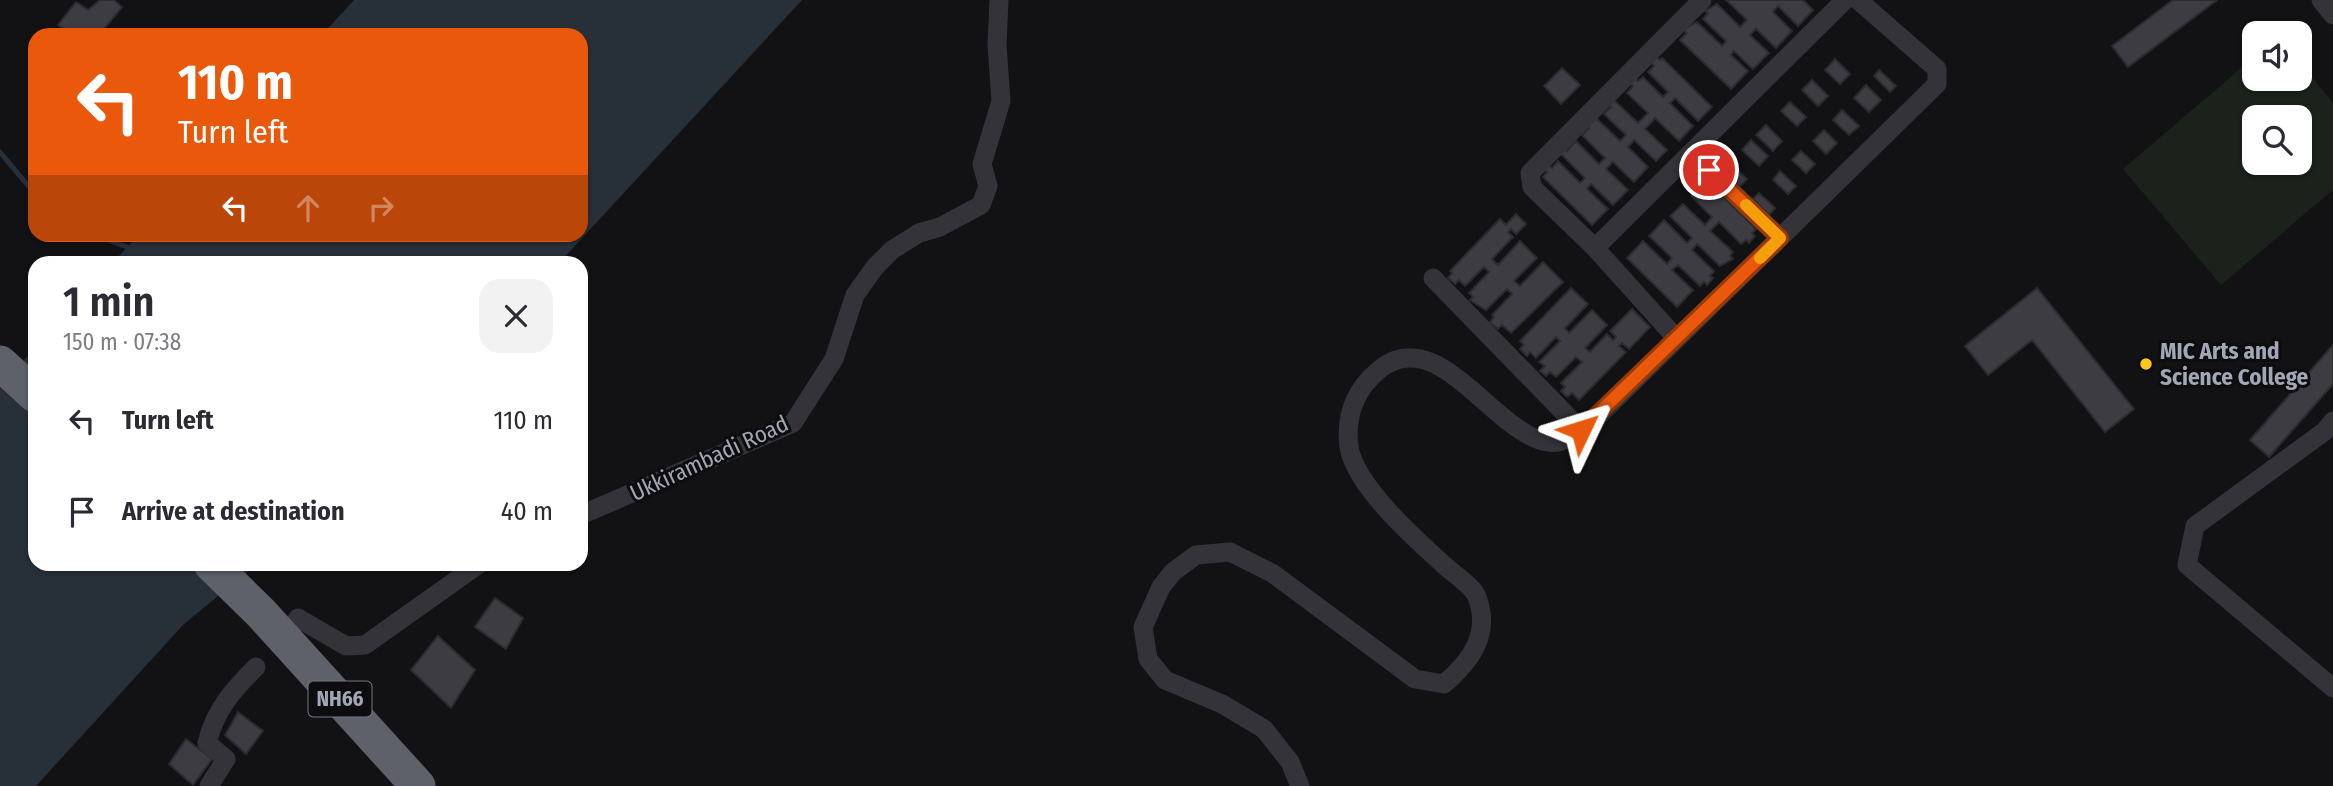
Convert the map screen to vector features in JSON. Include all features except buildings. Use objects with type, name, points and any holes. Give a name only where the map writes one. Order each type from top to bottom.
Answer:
[{"type":"highway","points":[[0,363],[28,388]]},
{"type":"highway","name":"NH66","points":[[218,571],[261,612],[418,786]]},
{"type":"street","name":"Ukkirambadi Road","points":[[588,512],[793,423],[834,359],[855,295],[875,267],[892,250],[919,233],[940,227],[981,205],[988,186],[982,164],[1001,101],[997,45],[999,0]]},
{"type":"street","points":[[1678,339],[1595,248],[1532,187],[1530,173],[1702,0]]},
{"type":"street","points":[[1595,248],[1845,0]]},
{"type":"street","points":[[1300,786],[1290,762],[1264,729],[1222,704],[1165,680],[1148,659],[1143,627],[1161,587],[1173,572],[1196,555],[1230,552],[1272,573],[1415,679],[1444,684],[1464,667],[1482,635],[1477,596],[1371,490],[1351,455],[1348,433],[1354,402],[1369,378],[1391,360],[1415,356],[1441,367],[1515,425],[1545,442],[1562,443],[1581,430],[1678,339],[1937,84],[1937,69],[1858,0]]},
{"type":"street","points":[[2321,0],[2333,15]]},
{"type":"street","points":[[1691,153],[1780,238]]},
{"type":"street","points":[[1433,278],[1581,430]]},
{"type":"street","points":[[2333,421],[2325,431],[2195,526],[2187,565],[2333,688]]},
{"type":"street","points":[[285,639],[298,618],[346,646],[365,645],[469,571]]},
{"type":"street","points":[[209,786],[226,758],[207,743],[212,724],[228,695],[256,667]]},
{"type":"shaded area","points":[[354,0],[802,0],[588,232],[588,28],[328,28]]},
{"type":"shaded area","points":[[2242,67],[2242,91],[2312,91],[2312,78],[2333,103],[2333,190],[2221,285],[2123,169]]},
{"type":"shaded area","points":[[132,242],[578,242],[566,256],[119,256]]},
{"type":"shaded area","points":[[28,356],[28,571],[248,571],[184,624],[36,786],[0,786],[0,386]]},
{"type":"waterway","points":[[0,152],[28,186]]},
{"type":"waterway","points":[[113,242],[132,249]]},
{"type":"slow traffic","points":[[1746,205],[1780,238],[1760,258]]},
{"type":"place","name":"MIC Arts and Science College","points":[[2146,364]]},
{"type":"route","points":[[1581,430],[1780,238],[1709,170]]}]
